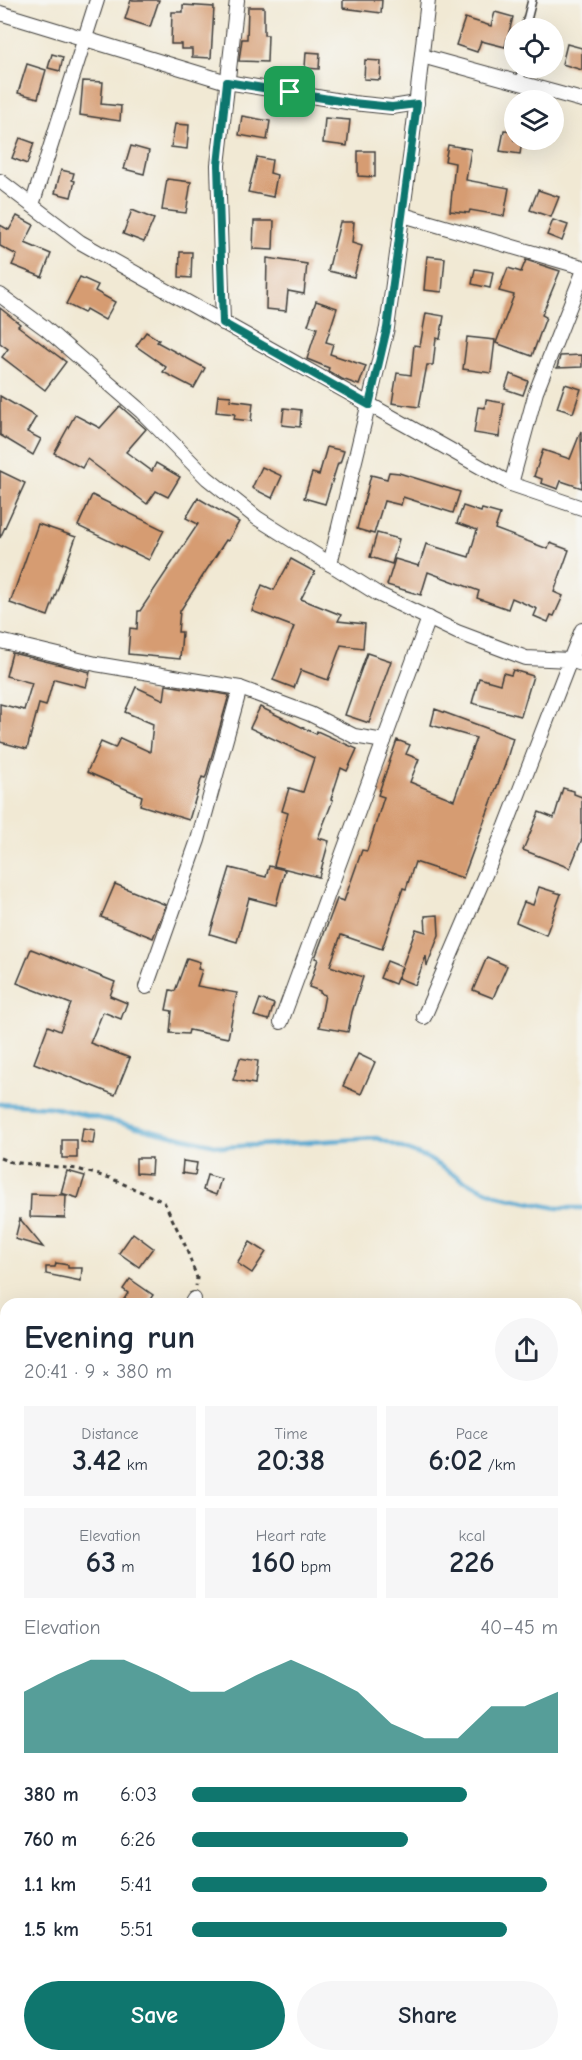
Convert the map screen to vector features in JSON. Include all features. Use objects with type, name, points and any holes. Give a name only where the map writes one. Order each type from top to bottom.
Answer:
[{"type":"street","points":[[32,205],[97,0]]},
{"type":"street","points":[[223,323],[218,165],[237,0]]},
{"type":"street","points":[[330,564],[387,328],[417,104],[428,0]]},
{"type":"street","points":[[0,13],[227,82],[353,103],[392,107],[417,104]]},
{"type":"street","points":[[422,56],[582,100]]},
{"type":"street","points":[[0,181],[80,242],[223,323],[511,484],[582,508]]},
{"type":"street","points":[[403,214],[582,267]]},
{"type":"street","points":[[511,484],[536,392],[582,275]]},
{"type":"street","points":[[0,295],[45,328],[142,412],[207,478],[257,518],[378,594],[457,632],[526,658],[576,662]]},
{"type":"street","points":[[281,1022],[429,618]]},
{"type":"street","points":[[424,1017],[576,662],[582,630]]},
{"type":"street","points":[[0,642],[96,664],[240,688],[310,714],[354,736],[384,741]]},
{"type":"street","points":[[146,987],[198,840],[240,688]]},
{"type":"lane","points":[[528,18],[532,0]]},
{"type":"lane","points":[[521,78],[521,83]]},
{"type":"path","points":[[0,1158],[11,1162],[76,1169],[110,1178],[164,1202],[185,1245],[197,1278],[194,1298]]},
{"type":"building","points":[[131,0],[159,0],[150,27],[125,19]]},
{"type":"building","points":[[343,0],[382,0],[381,13],[343,8]]},
{"type":"building","points":[[183,5],[214,7],[211,58],[192,57],[192,49],[181,49],[181,44],[171,44],[172,12],[183,12]]},
{"type":"building","points":[[248,7],[264,7],[264,35],[268,35],[267,62],[239,61],[242,39],[247,39]]},
{"type":"building","points":[[495,12],[513,17],[504,18],[504,47],[481,41],[477,52],[456,45],[465,18],[491,26]]},
{"type":"building","points":[[567,44],[582,48],[582,70],[564,65]]},
{"type":"building","points":[[306,52],[320,53],[319,69],[305,68]]},
{"type":"building","points":[[52,54],[63,57],[60,71],[48,68]]},
{"type":"building","points":[[365,60],[381,61],[380,80],[364,79]]},
{"type":"building","points":[[27,64],[46,70],[38,98],[18,93]]},
{"type":"building","points":[[83,81],[103,82],[101,104],[121,106],[120,121],[80,115]]},
{"type":"building","points":[[242,116],[270,121],[267,140],[239,135]]},
{"type":"building","points":[[325,118],[350,120],[347,146],[323,143]]},
{"type":"building","points":[[175,124],[189,125],[187,149],[171,147]]},
{"type":"building","points":[[504,130],[504,150],[521,150],[520,154],[500,151]]},
{"type":"building","points":[[20,138],[34,143],[27,164],[12,158]]},
{"type":"building","points":[[448,145],[471,149],[466,180],[509,188],[504,216],[470,210],[469,213],[450,211],[455,163],[445,161]]},
{"type":"building","points":[[131,146],[149,151],[144,174],[124,169]]},
{"type":"building","points":[[358,151],[375,151],[375,177],[358,176]]},
{"type":"building","points":[[257,157],[272,160],[270,173],[277,175],[273,197],[248,192]]},
{"type":"building","points":[[61,170],[74,173],[72,180],[75,181],[71,197],[55,193]]},
{"type":"building","points":[[167,179],[191,182],[186,213],[162,210]]},
{"type":"building","points":[[538,190],[559,197],[551,217],[530,210]]},
{"type":"building","points":[[132,210],[154,219],[144,242],[123,234]]},
{"type":"building","points":[[17,216],[34,225],[25,243],[51,254],[42,277],[12,265],[17,255],[0,246],[0,225],[9,230]]},
{"type":"building","points":[[553,220],[568,225],[562,241],[547,235]]},
{"type":"building","points":[[254,221],[274,221],[273,250],[253,249]]},
{"type":"building","points":[[340,222],[354,222],[352,243],[362,246],[354,277],[328,271]]},
{"type":"building","points":[[180,252],[192,252],[191,278],[179,277]]},
{"type":"building","points":[[427,256],[445,258],[442,292],[424,290]]},
{"type":"building","points":[[267,258],[307,264],[304,294],[288,291],[286,311],[266,309]]},
{"type":"building","points":[[526,260],[560,271],[542,315],[546,317],[532,356],[496,343],[514,295],[499,291],[508,268],[521,272]]},
{"type":"building","points":[[475,269],[493,272],[490,288],[472,284]]},
{"type":"building","points":[[80,277],[98,285],[95,291],[115,302],[105,320],[86,309],[84,313],[66,304]]},
{"type":"building","points":[[316,301],[337,308],[326,342],[333,344],[330,354],[366,366],[359,385],[342,379],[328,371],[329,368],[307,359],[317,328],[308,325]]},
{"type":"building","points":[[0,308],[20,324],[18,326],[66,362],[45,390],[2,357],[8,349],[0,343]]},
{"type":"building","points":[[426,313],[444,316],[440,339],[436,338],[433,365],[427,365],[419,407],[392,403],[397,373],[411,375],[414,345],[420,346]]},
{"type":"building","points":[[146,332],[159,340],[157,342],[205,368],[194,388],[163,372],[166,367],[136,346]]},
{"type":"building","points":[[467,337],[495,340],[491,373],[463,369]]},
{"type":"building","points":[[582,355],[582,367],[557,368],[560,356]]},
{"type":"building","points":[[510,374],[528,381],[523,395],[505,389]]},
{"type":"building","points":[[565,384],[581,389],[573,413],[557,408]]},
{"type":"building","points":[[218,395],[231,396],[230,400],[253,403],[251,421],[234,419],[235,414],[216,412]]},
{"type":"building","points":[[0,396],[36,417],[27,432],[41,439],[33,455],[0,435]]},
{"type":"building","points":[[486,400],[504,403],[499,437],[474,433],[478,407],[485,408]]},
{"type":"building","points":[[120,406],[146,429],[126,452],[152,471],[156,463],[180,477],[168,497],[156,491],[147,504],[87,459],[82,468],[54,453],[75,415],[100,428]]},
{"type":"building","points":[[284,408],[301,410],[300,427],[282,425]]},
{"type":"building","points":[[581,431],[582,488],[561,481],[558,489],[541,483],[542,479],[534,476],[543,450],[570,459]]},
{"type":"building","points":[[327,447],[344,451],[325,504],[304,498],[312,473],[319,475]]},
{"type":"building","points":[[262,467],[282,476],[272,498],[252,488]]},
{"type":"building","points":[[0,471],[25,483],[0,538]]},
{"type":"building","points":[[389,472],[460,492],[453,513],[403,497],[401,505],[384,501],[374,534],[357,529],[371,475],[387,479]]},
{"type":"building","points":[[92,495],[164,530],[149,560],[78,526]]},
{"type":"building","points":[[198,498],[239,522],[180,611],[178,632],[182,632],[180,659],[128,654],[130,628],[137,629],[138,611],[198,524],[186,518]]},
{"type":"building","points":[[463,506],[481,512],[482,509],[500,514],[495,529],[548,549],[550,543],[569,550],[554,592],[563,596],[554,616],[551,615],[548,622],[534,616],[537,609],[512,598],[508,609],[477,598],[479,591],[428,572],[421,595],[387,585],[395,559],[419,566],[426,544],[469,557],[477,530],[457,523]]},
{"type":"building","points":[[38,524],[76,537],[48,616],[10,603]]},
{"type":"building","points":[[377,533],[399,539],[392,564],[370,557]]},
{"type":"building","points":[[291,559],[315,572],[301,599],[341,615],[338,621],[365,624],[363,648],[341,645],[328,680],[301,670],[294,688],[273,680],[294,627],[252,611],[262,585],[274,590]]},
{"type":"building","points":[[12,653],[90,672],[86,687],[55,679],[53,681],[46,706],[39,704],[27,749],[0,742],[0,704],[24,710],[32,683],[6,676]]},
{"type":"building","points":[[367,653],[391,661],[369,723],[345,715]]},
{"type":"building","points":[[513,670],[533,676],[521,716],[472,703],[479,678],[500,684],[503,673],[511,675]]},
{"type":"building","points":[[166,685],[229,695],[206,776],[202,777],[189,820],[140,805],[142,796],[87,772],[101,742],[115,748],[120,738],[150,752],[153,724],[125,712],[136,687],[164,700]]},
{"type":"building","points":[[260,707],[316,734],[317,731],[357,749],[347,771],[341,768],[331,799],[333,800],[318,838],[329,841],[319,877],[274,866],[288,813],[282,811],[289,788],[303,792],[314,758],[250,728]]},
{"type":"building","points":[[435,709],[513,738],[505,765],[463,878],[415,862],[406,889],[403,888],[382,949],[341,935],[330,966],[363,977],[348,1032],[319,1027],[325,995],[309,987],[318,959],[315,958],[337,899],[344,901],[362,850],[367,851],[384,797],[378,795],[397,740],[410,745],[406,754],[419,759],[410,782],[454,800],[476,738],[431,725]]},
{"type":"building","points":[[563,788],[574,791],[574,794],[582,797],[582,839],[570,868],[523,850],[539,812],[554,818]]},
{"type":"building","points":[[269,866],[285,870],[276,905],[249,898],[237,942],[210,934],[230,868],[266,877]]},
{"type":"building","points":[[115,884],[166,905],[153,938],[101,917]]},
{"type":"building","points":[[539,887],[561,894],[546,935],[516,922],[524,902],[533,905]]},
{"type":"building","points":[[438,915],[439,935],[427,966],[426,956],[415,985],[398,978],[416,929],[426,932],[425,916]]},
{"type":"building","points":[[31,949],[115,982],[110,996],[127,1003],[121,1019],[103,1012],[90,1043],[130,1058],[115,1095],[34,1063],[48,1026],[60,1031],[71,1004],[17,983]]},
{"type":"building","points":[[487,957],[507,966],[493,998],[473,990]]},
{"type":"building","points":[[187,958],[200,962],[198,969],[202,970],[197,986],[237,993],[228,1038],[189,1030],[188,1034],[170,1033],[172,1011],[166,1010],[170,990],[175,991]]},
{"type":"building","points":[[387,961],[402,967],[395,984],[380,978]]},
{"type":"building","points":[[260,999],[274,1004],[269,1020],[254,1016]]},
{"type":"building","points":[[358,1054],[375,1062],[361,1094],[343,1086]]},
{"type":"building","points":[[240,1058],[258,1061],[255,1084],[233,1080]]},
{"type":"building","points":[[83,1128],[95,1130],[93,1144],[81,1142]]},
{"type":"building","points":[[62,1140],[77,1140],[77,1158],[62,1158]]},
{"type":"building","points":[[136,1158],[152,1158],[151,1174],[136,1173]]},
{"type":"building","points":[[183,1161],[197,1163],[195,1175],[182,1173]]},
{"type":"building","points":[[67,1171],[85,1176],[78,1198],[61,1193]]},
{"type":"building","points":[[207,1175],[221,1179],[216,1195],[203,1190]]},
{"type":"building","points":[[31,1194],[66,1195],[65,1218],[30,1217]]},
{"type":"building","points":[[20,1219],[43,1247],[15,1239]]},
{"type":"building","points":[[133,1233],[153,1248],[139,1267],[119,1253]]},
{"type":"building","points":[[250,1242],[266,1252],[252,1273],[237,1263]]},
{"type":"building","points":[[56,1263],[68,1265],[68,1268],[82,1268],[81,1281],[46,1274],[46,1267],[55,1267]]},
{"type":"building","points":[[130,1279],[153,1295],[151,1298],[125,1298],[128,1293],[123,1289]]},
{"type":"waterway","points":[[0,1104],[51,1107],[224,1147],[377,1138],[427,1158],[463,1180],[499,1196],[557,1208],[582,1208]]},
{"type":"route","points":[[227,82],[290,92],[392,107],[417,104],[387,328],[369,405],[223,323],[218,165],[227,82]]}]
